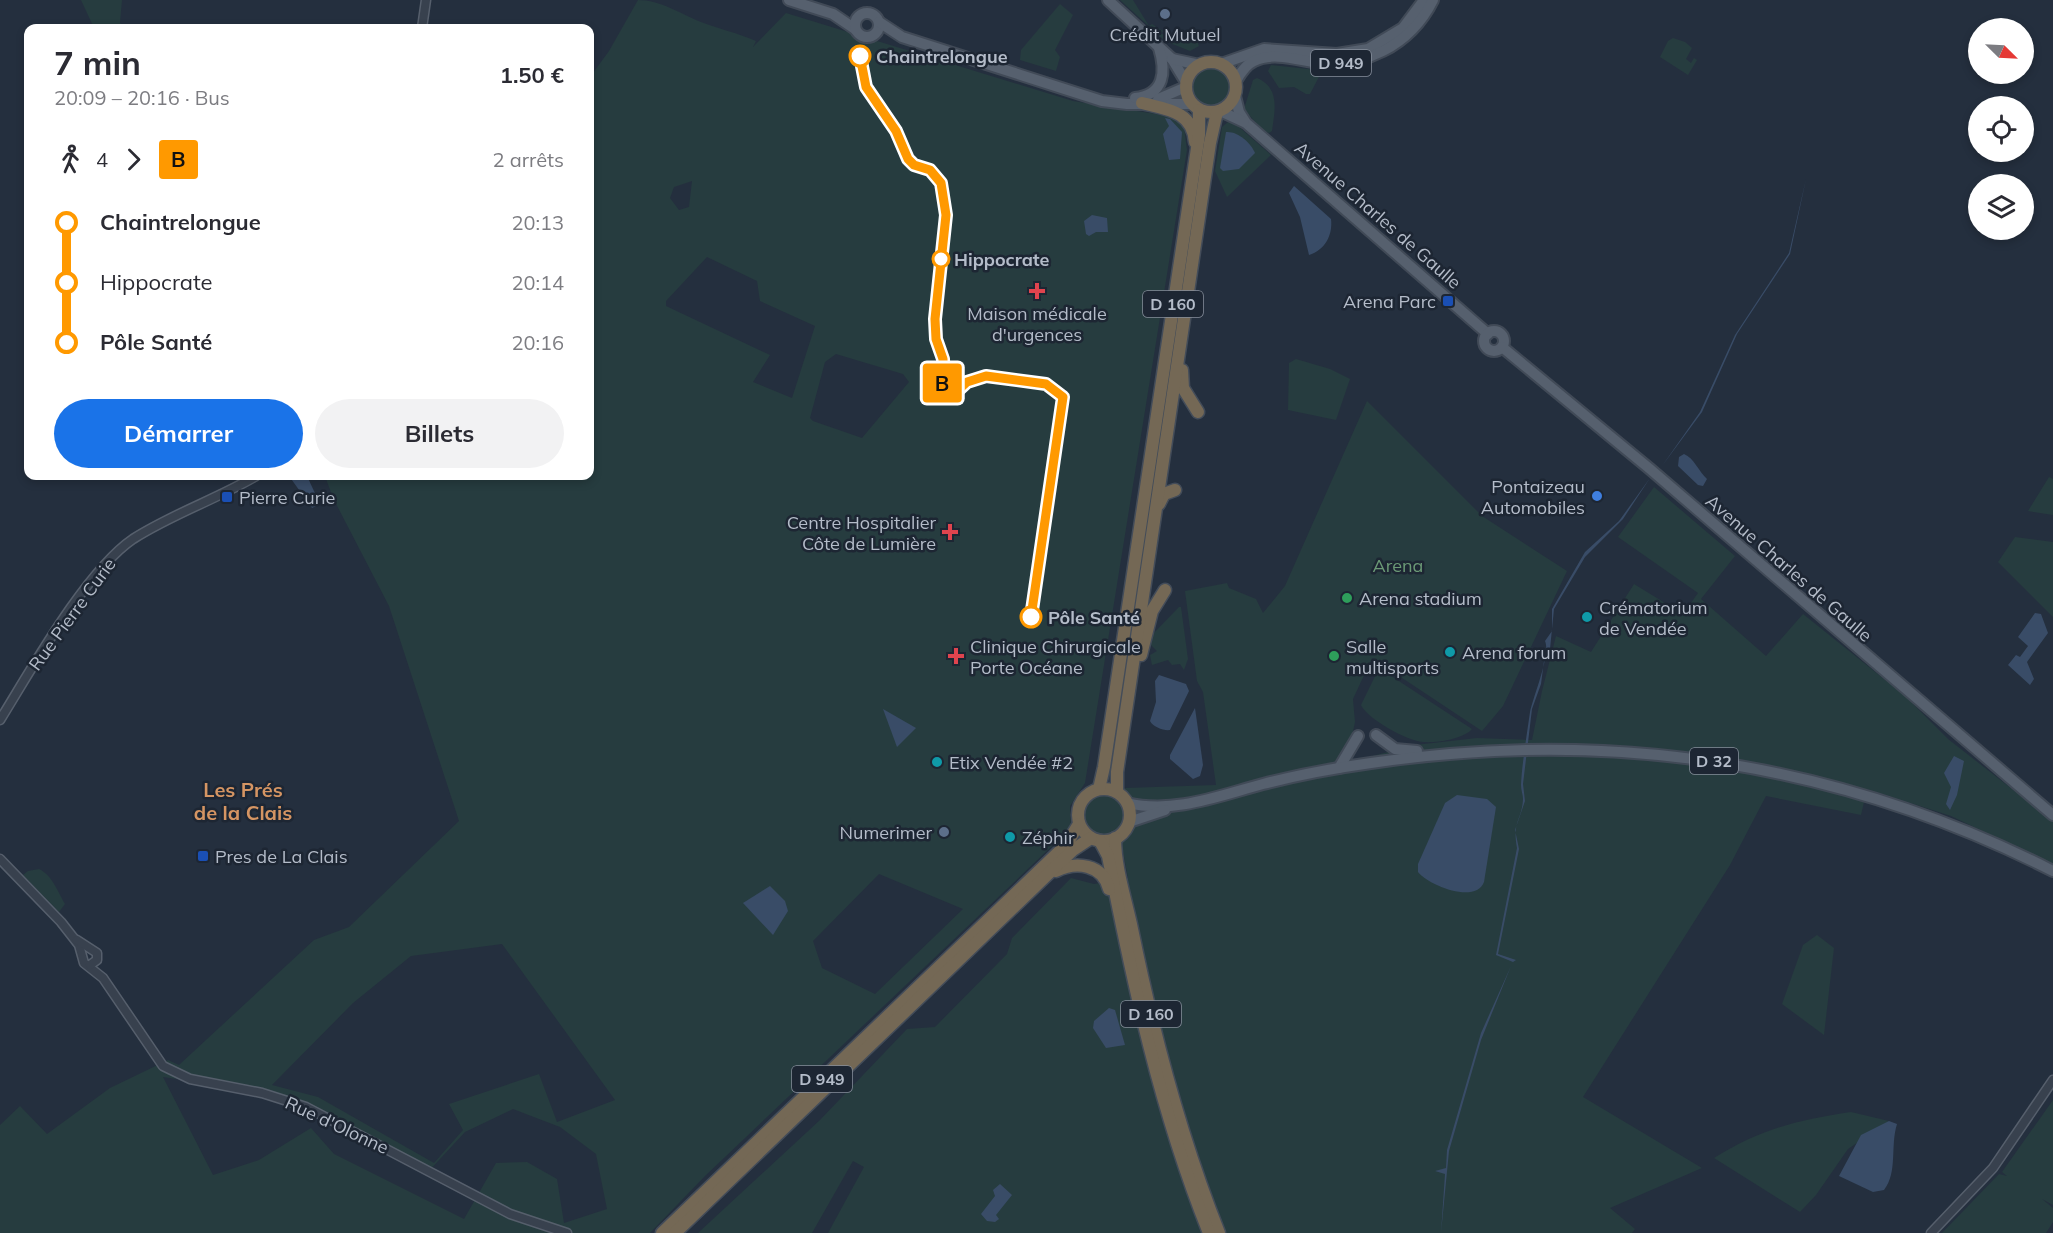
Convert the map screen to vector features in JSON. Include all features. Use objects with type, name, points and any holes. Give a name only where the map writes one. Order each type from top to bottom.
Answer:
[{"type":"highway","points":[[1210,62],[1221,64],[1231,71],[1236,81],[1235,96],[1229,106],[1218,112],[1195,107],[1186,85],[1191,72],[1200,65],[1210,62]]},
{"type":"highway","name":"D 160","points":[[1144,103],[1172,110],[1183,116],[1193,130],[1195,155]]},
{"type":"highway","name":"D 160","points":[[1099,789],[1200,124],[1195,107]]},
{"type":"highway","name":"D 160","points":[[1117,792],[1116,778],[1153,526],[1210,143],[1218,112]]},
{"type":"highway","points":[[1189,294],[1182,383],[1188,399],[1198,412]]},
{"type":"highway","points":[[1153,526],[1164,494],[1175,490]]},
{"type":"highway","points":[[1122,735],[1150,620],[1164,590]]},
{"type":"highway","points":[[1099,789],[1117,792],[1127,803],[1129,822],[1115,838],[1096,839],[1079,824],[1078,812],[1081,802],[1087,795],[1099,789]]},
{"type":"highway","name":"D 949","points":[[662,1233],[1066,845],[1079,824]]},
{"type":"highway","name":"D 160","points":[[1115,838],[1138,962],[1157,1039],[1191,1159],[1218,1233]]},
{"type":"highway","name":"D 160","points":[[1096,839],[1108,856],[1122,928],[1160,1088],[1209,1233]]},
{"type":"highway","name":"D 949","points":[[675,1233],[1080,844],[1096,839]]},
{"type":"highway","points":[[1047,875],[1076,864],[1097,871],[1107,882],[1122,928]]},
{"type":"main road","points":[[789,0],[833,14],[858,16],[871,14],[902,37]]},
{"type":"main road","points":[[1108,0],[1172,59],[1186,85],[1144,103]]},
{"type":"main road","name":"D 949","points":[[1221,64],[1264,49],[1337,54],[1368,49],[1403,28],[1424,0]]},
{"type":"main road","name":"D 949","points":[[1236,81],[1251,61],[1263,57],[1338,63],[1371,57],[1391,47],[1409,34],[1433,0]]},
{"type":"main road","points":[[833,14],[855,28],[865,38],[875,34],[902,37],[1102,101],[1195,107]]},
{"type":"main road","points":[[855,28],[858,16]]},
{"type":"main road","points":[[875,34],[879,22]]},
{"type":"main road","points":[[1102,101],[1141,97],[1155,91],[1164,74],[1159,47]]},
{"type":"main road","points":[[1172,59],[1200,65]]},
{"type":"main road","points":[[1235,96],[1239,112],[1246,123]]},
{"type":"main road","points":[[1218,112],[1246,123]]},
{"type":"main road","name":"Avenue Charles de Gaulle","points":[[1246,123],[1488,334],[1496,332],[1501,334],[1504,339],[1502,347],[1633,455],[2053,815]]},
{"type":"main road","points":[[1376,735],[1386,744],[1402,751],[1439,749],[1462,753]]},
{"type":"main road","points":[[1339,768],[1358,736]]},
{"type":"main road","name":"D 32","points":[[1129,822],[1184,805],[1339,768],[1462,753],[1534,749],[1609,750],[1693,757],[1798,776],[1939,820],[2053,871]]},
{"type":"main road","name":"D 32","points":[[1127,803],[1161,807],[1184,805]]},
{"type":"street","points":[[423,24],[426,0]]},
{"type":"street","name":"Rue Pierre Curie","points":[[0,720],[93,579],[117,552],[133,539],[248,480]]},
{"type":"street","name":"Rue d'Olonne","points":[[0,859],[86,951],[97,953],[94,963],[153,1055],[163,1066],[179,1075],[262,1093],[306,1107],[510,1214],[534,1225],[567,1233]]},
{"type":"street","name":"Rue d'Olonne","points":[[86,951],[84,963],[94,963]]},
{"type":"street","points":[[1931,1233],[1993,1168],[2053,1080]]},
{"type":"green space","points":[[81,0],[122,0],[121,24],[92,24]]},
{"type":"green space","points":[[638,0],[662,5],[701,22],[749,38],[756,41],[753,47],[786,13],[1073,101],[1169,116],[1184,127],[1187,150],[1085,783],[1070,806],[1071,828],[705,1176],[650,1233],[0,1233],[0,1125],[20,1106],[47,1134],[110,1088],[168,1060],[179,1065],[314,940],[349,927],[459,821],[389,606],[333,498],[326,480],[594,480],[594,72],[609,51]],"holes":[[[692,181],[689,207],[679,210],[670,198],[674,187]],[[707,257],[757,281],[760,301],[815,326],[792,398],[753,382],[770,355],[666,306],[666,301]],[[836,354],[903,374],[909,382],[862,438],[810,418],[825,362]],[[879,874],[963,909],[875,994],[822,968],[813,941]],[[502,944],[615,1100],[557,1122],[539,1074],[449,1104],[463,1130],[434,1163],[318,1097],[272,1085],[353,1003],[411,956]],[[163,1077],[270,1092],[427,1173],[465,1132],[513,1109],[560,1127],[596,1154],[607,1209],[564,1223],[557,1179],[527,1162],[496,1163],[464,1219],[334,1154],[311,1128],[259,1160],[213,1175]]]},
{"type":"green space","points":[[1120,0],[1133,0],[1149,26],[1152,24],[1163,31],[1161,34],[1185,36],[1185,33],[1192,30],[1199,46],[1190,51],[1165,41]]},
{"type":"green space","points":[[1060,4],[1073,15],[1055,50],[1060,57],[1056,71],[1020,60],[1021,50]]},
{"type":"green space","points":[[1673,38],[1685,42],[1692,48],[1686,59],[1691,63],[1694,58],[1697,60],[1688,75],[1660,57],[1668,41]]},
{"type":"green space","points":[[1211,65],[1226,72],[1233,87],[1226,102],[1211,109],[1196,102],[1189,87],[1196,72]]},
{"type":"green space","points":[[1271,65],[1318,70],[1320,75],[1310,94],[1306,94],[1294,87],[1279,88],[1268,71]]},
{"type":"green space","points":[[1257,78],[1264,82],[1273,93],[1274,115],[1272,131],[1269,133],[1262,130],[1244,109],[1253,80]]},
{"type":"green space","points":[[1228,122],[1238,126],[1271,155],[1227,197],[1215,171],[1222,127]]},
{"type":"green space","points":[[1296,359],[1330,369],[1350,379],[1336,420],[1288,410],[1289,363]]},
{"type":"green space","name":"Arena","points":[[1367,401],[1482,516],[1567,571],[1503,706],[1482,731],[1372,658],[1353,699],[1355,722],[1352,736],[1336,763],[1239,785],[1264,784],[1415,745],[1477,738],[1532,740],[1556,636],[1591,652],[1634,584],[1683,614],[1698,593],[1618,537],[1654,487],[1735,556],[1701,599],[1766,656],[1803,614],[1904,695],[1948,739],[2053,821],[2053,865],[1951,816],[1867,789],[1861,815],[1766,796],[1730,865],[1583,1097],[1702,1168],[1610,1208],[1635,1229],[1632,1233],[828,1233],[864,1167],[853,1161],[812,1233],[698,1233],[820,1120],[907,1029],[935,1027],[1007,954],[1012,938],[1071,878],[1094,884],[1128,878],[1121,842],[1137,823],[1125,788],[1216,785],[1203,692],[1197,681],[1185,591],[1227,583],[1229,588],[1256,599],[1263,613],[1285,586]]},
{"type":"green space","points":[[2049,477],[2053,479],[2053,515],[2028,511]]},
{"type":"green space","points":[[2015,537],[2053,542],[2053,617],[1998,562]]},
{"type":"green space","points":[[1181,607],[1188,659],[1184,670],[1180,664],[1172,665],[1168,660],[1152,665],[1150,655],[1157,651],[1151,645],[1152,635]]},
{"type":"green space","points":[[1379,668],[1472,729],[1450,740],[1424,742],[1389,729],[1371,717],[1361,705]]},
{"type":"green space","points":[[1104,794],[1118,800],[1124,814],[1118,828],[1104,834],[1090,828],[1084,814],[1090,800]]},
{"type":"green space","points":[[39,869],[51,880],[65,904],[59,912],[23,875],[28,871]]},
{"type":"green space","points":[[1817,935],[1834,948],[1824,1035],[1782,1004],[1803,945]]},
{"type":"green space","points":[[2053,1100],[2053,1205],[2042,1199],[2053,1208],[2053,1222],[2046,1233],[1942,1233],[1999,1174],[2007,1176],[2002,1172]]},
{"type":"green space","points":[[1851,1112],[1889,1121],[1848,1149],[1816,1195],[1800,1212],[1714,1158],[1748,1140],[1780,1127],[1813,1118]]},
{"type":"water","points":[[1165,118],[1170,119],[1182,132],[1180,159],[1169,160],[1163,134],[1169,126]]},
{"type":"water","points":[[1226,132],[1235,133],[1244,138],[1255,153],[1239,169],[1223,171],[1220,168]]},
{"type":"water","points":[[1806,179],[1790,254],[1737,334],[1702,412],[1662,466],[1700,412],[1735,335],[1789,253]]},
{"type":"water","points":[[1294,186],[1331,219],[1331,231],[1324,246],[1309,255],[1300,217],[1289,193]]},
{"type":"water","points":[[1092,215],[1107,218],[1108,232],[1096,232],[1089,236],[1086,234],[1084,221]]},
{"type":"water","points":[[1684,454],[1707,479],[1703,486],[1698,485],[1678,466],[1679,457]]},
{"type":"water","points":[[1650,478],[1623,519],[1585,557],[1554,609],[1552,629],[1552,609],[1585,552],[1619,521]]},
{"type":"water","points":[[292,480],[309,480],[320,504],[312,508]]},
{"type":"water","points":[[2035,613],[2041,614],[2048,633],[2027,662],[2034,679],[2030,685],[2008,665],[2016,655],[2020,657],[2028,646],[2018,637]]},
{"type":"water","points":[[1552,631],[1550,649],[1545,659],[1545,641]]},
{"type":"water","points":[[1543,667],[1541,684],[1532,709],[1523,784],[1525,801],[1517,825],[1523,799],[1521,787],[1523,758],[1530,712]]},
{"type":"water","points":[[1159,675],[1186,684],[1189,691],[1170,730],[1159,728],[1150,721],[1156,702],[1155,681]]},
{"type":"water","points":[[1195,708],[1203,765],[1200,776],[1193,779],[1170,759],[1170,755]]},
{"type":"water","points":[[883,709],[916,728],[897,747]]},
{"type":"water","points":[[1954,756],[1964,761],[1957,795],[1950,810],[1946,804],[1951,787],[1944,773]]},
{"type":"water","points":[[1457,795],[1487,799],[1496,807],[1484,882],[1472,892],[1442,887],[1432,883],[1418,872],[1418,864],[1445,803]]},
{"type":"water","points":[[1516,833],[1519,849],[1498,954],[1516,960],[1513,962],[1496,955],[1517,848]]},
{"type":"water","points":[[770,886],[785,901],[788,911],[773,935],[743,903]]},
{"type":"water","points":[[1511,966],[1481,1040],[1449,1151],[1441,1233],[1445,1174],[1435,1171],[1446,1168],[1447,1150],[1481,1033]]},
{"type":"water","points":[[1109,1008],[1115,1010],[1125,1045],[1106,1048],[1093,1028],[1094,1021]]},
{"type":"water","points":[[1889,1121],[1897,1124],[1891,1175],[1884,1190],[1873,1192],[1839,1176],[1861,1135]]},
{"type":"water","points":[[1000,1184],[1012,1195],[996,1215],[999,1219],[995,1222],[987,1221],[981,1214],[995,1196],[993,1190]]},
{"type":"bus line","name":"B","points":[[860,56],[866,87],[896,131],[908,159],[914,165],[922,165],[930,170],[941,183],[946,215],[937,287],[935,332],[943,359],[945,377],[942,384],[944,390],[955,393],[967,382],[986,376],[1046,384],[1063,397],[1031,617]]},
{"type":"place","name":"Crédit Mutuel","points":[[1165,14]]},
{"type":"place","name":"Chaintrelongue","points":[[860,56]]},
{"type":"place","name":"Hippocrate","points":[[941,259]]},
{"type":"place","name":"Maison médicale d'urgences","points":[[1037,291]]},
{"type":"place","name":"Arena Parc","points":[[1448,301]]},
{"type":"place","name":"Pontaizeau Automobiles","points":[[1597,496]]},
{"type":"place","name":"Pierre Curie","points":[[227,497]]},
{"type":"place","name":"Centre Hospitalier Côte de Lumière","points":[[950,532]]},
{"type":"place","name":"Arena stadium","points":[[1347,598]]},
{"type":"place","name":"Pôle Santé","points":[[1031,617]]},
{"type":"place","name":"Crématorium de Vendée","points":[[1587,617]]},
{"type":"place","name":"Arena forum","points":[[1450,652]]},
{"type":"place","name":"Clinique Chirurgicale Porte Océane","points":[[956,656]]},
{"type":"place","name":"Salle multisports","points":[[1334,656]]},
{"type":"place","name":"Etix Vendée #2","points":[[937,762]]},
{"type":"place","name":"Numerimer","points":[[944,832]]},
{"type":"place","name":"Zéphir","points":[[1010,837]]},
{"type":"place","name":"Pres de La Clais","points":[[203,856]]},
{"type":"district","name":"Les Prés de la Clais","points":[[243,800]]}]
